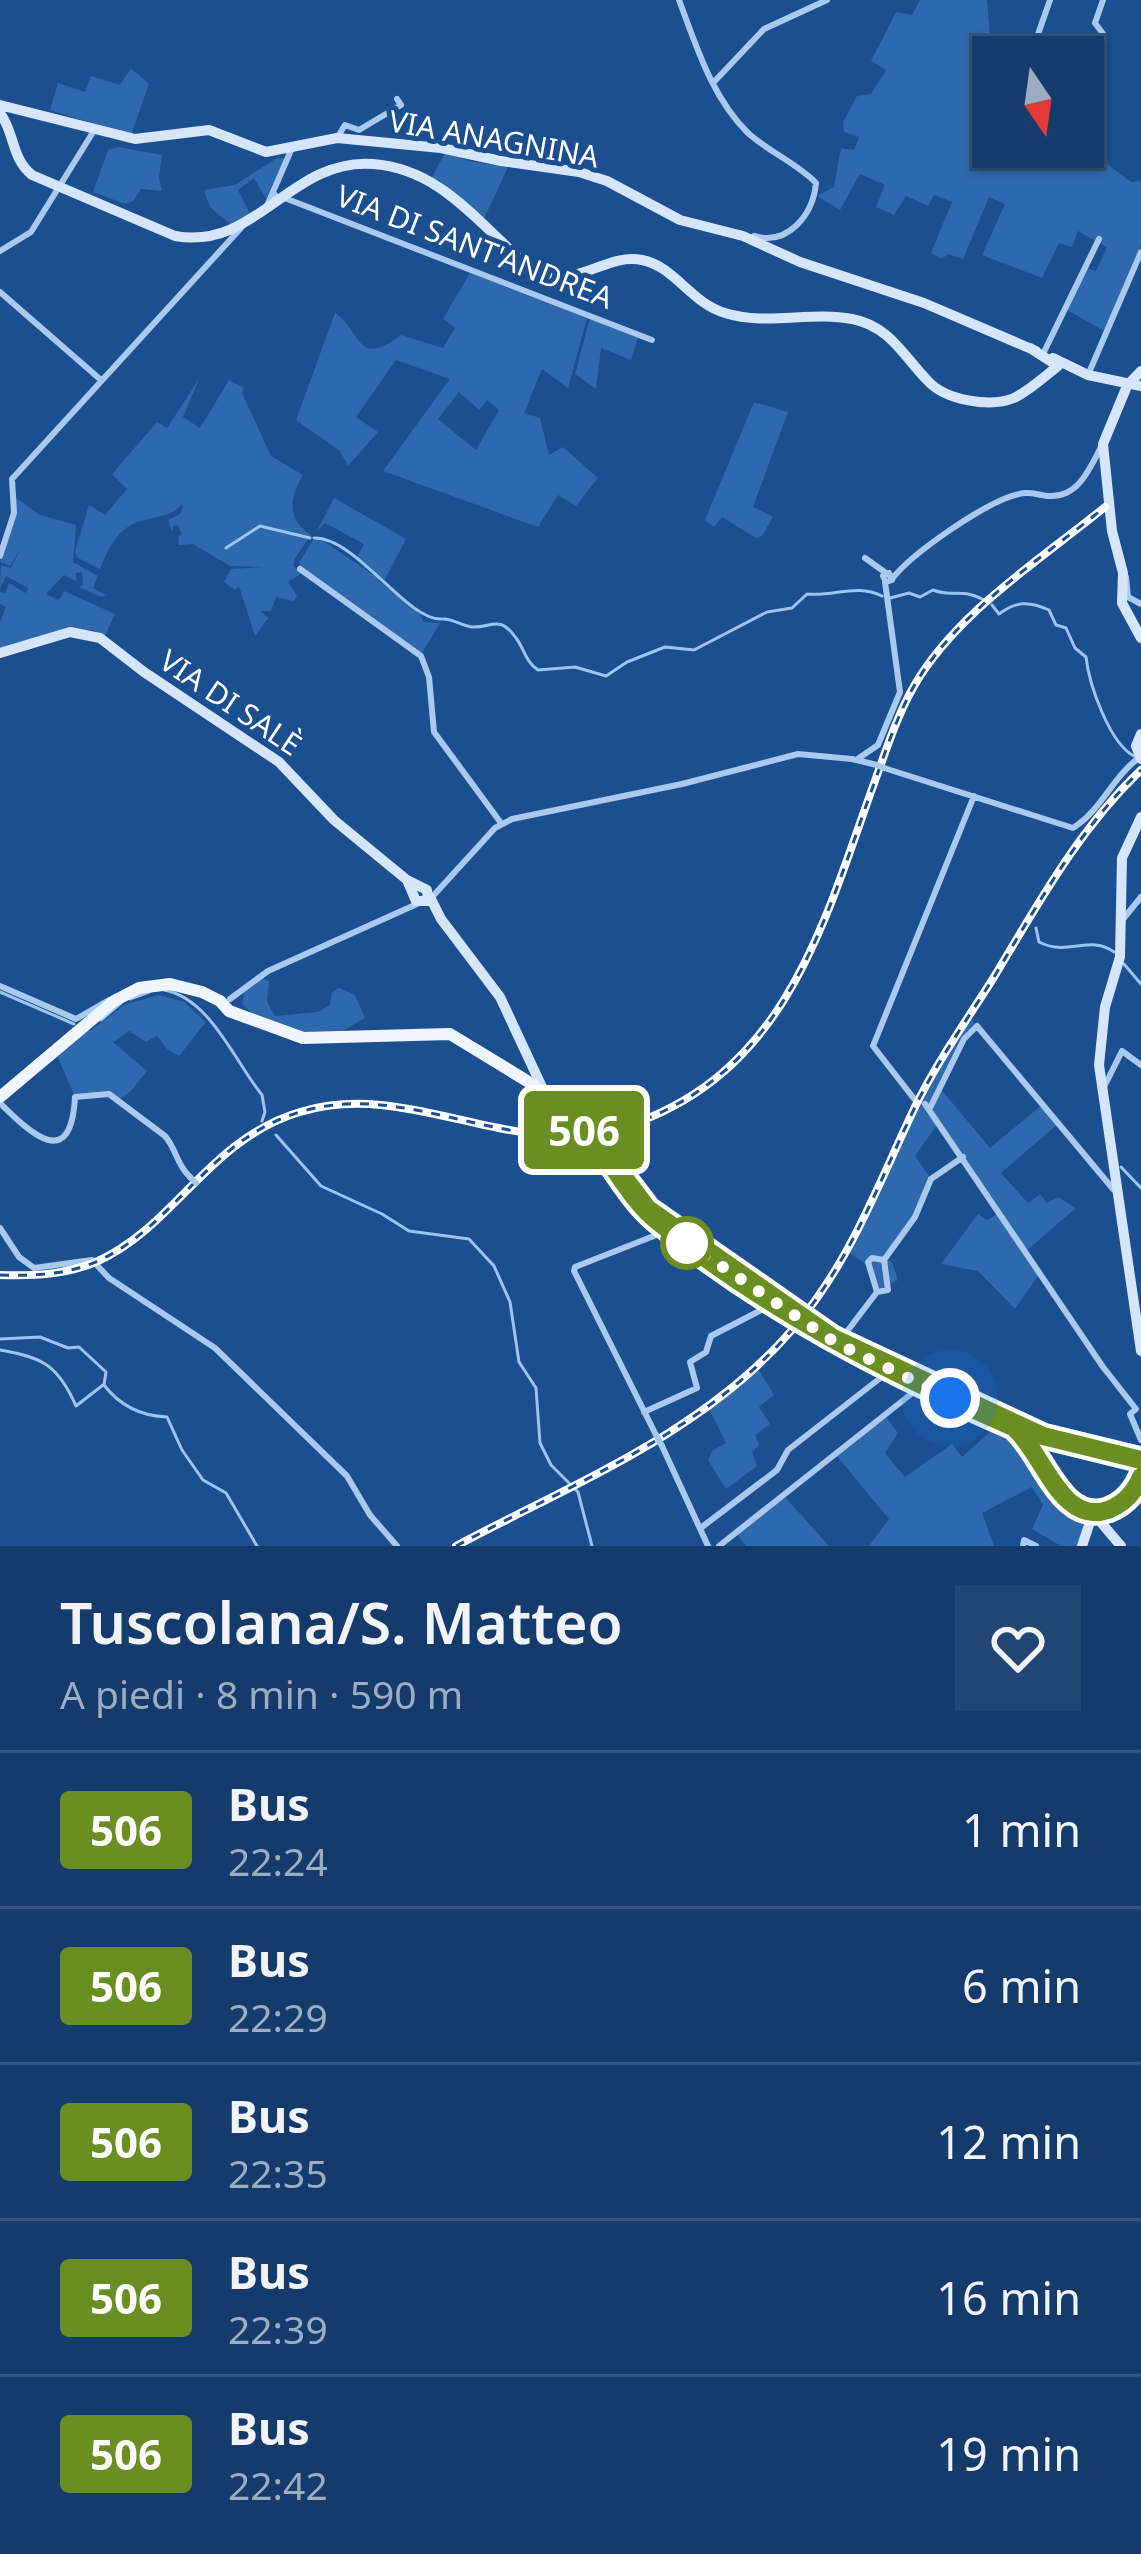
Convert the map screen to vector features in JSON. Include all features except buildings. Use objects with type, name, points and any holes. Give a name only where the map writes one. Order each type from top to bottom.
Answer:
[{"type":"main road","name":"VIA ANAGNINA","points":[[2,109],[22,168],[58,189],[175,236],[228,238],[273,200],[316,174],[372,164],[398,168],[444,189],[520,259],[545,274],[574,277],[615,262],[642,260],[665,270],[702,303],[729,315],[857,320],[894,340],[933,386],[952,396],[1008,400],[1058,364],[1036,351]]},
{"type":"main road","name":"VIA ANAGNINA","points":[[2,109],[136,139],[208,130],[266,152],[338,138],[444,148],[581,172],[680,220],[743,236],[794,259],[916,300],[1088,375],[1135,386]]},
{"type":"main road","name":"VIA ANAGNINA","points":[[1046,375],[1062,369],[1135,386]]},
{"type":"main road","points":[[1141,371],[1101,457],[1123,575],[1123,606],[1141,638]]},
{"type":"main road","name":"VIA DI SALÈ","points":[[0,653],[67,633],[98,636],[148,675],[279,761],[327,814],[423,895],[500,997],[537,1085]]},
{"type":"main road","points":[[1140,758],[1136,743],[1141,734]]},
{"type":"main road","points":[[1141,817],[1122,858],[1124,918],[1100,1043],[1102,1090],[1141,1351]]},
{"type":"main road","points":[[0,1100],[114,1000],[139,988],[170,984],[232,1005],[290,1034],[316,1039],[448,1033],[537,1085],[594,1138],[636,1197],[802,1320],[839,1342],[1043,1436],[1139,1465]]},
{"type":"main road","points":[[594,1138],[628,1193],[669,1230],[849,1351],[1041,1439],[1139,1465]]},
{"type":"main road","points":[[1013,1427],[1068,1501],[1082,1511],[1093,1513],[1136,1497],[1139,1465]]},
{"type":"main road","points":[[1037,1455],[1034,1445],[1041,1439]]},
{"type":"main road","points":[[1082,1546],[1093,1513]]},
{"type":"main road","points":[[1093,1513],[1121,1546]]},
{"type":"street","points":[[679,0],[713,82],[748,132],[816,183],[814,195],[789,234],[774,239],[743,236]]},
{"type":"street","points":[[713,82],[764,29],[827,0]]},
{"type":"street","points":[[1037,36],[1050,0]]},
{"type":"street","points":[[1103,0],[1095,23],[1103,36]]},
{"type":"street","points":[[338,138],[345,125],[363,129],[401,105],[397,99]]},
{"type":"street","points":[[0,251],[31,232],[94,129]]},
{"type":"street","points":[[273,200],[292,148]]},
{"type":"street","name":"VIA DI SANT'ANDREA","points":[[273,200],[652,340]]},
{"type":"street","points":[[0,556],[15,507],[12,478],[228,238]]},
{"type":"street","points":[[1036,351],[1099,239]]},
{"type":"street","points":[[1088,375],[1141,252]]},
{"type":"street","points":[[0,292],[102,380]]},
{"type":"street","points":[[90,369],[111,371]]},
{"type":"street","points":[[1090,469],[1101,457]]},
{"type":"street","points":[[886,578],[943,535],[1009,498],[1024,493],[1061,495],[1077,486],[1101,457]]},
{"type":"street","points":[[854,759],[875,749],[899,696],[886,578],[865,558]]},
{"type":"street","points":[[300,569],[421,656],[432,695],[434,730],[501,823]]},
{"type":"street","points":[[1123,575],[1128,579],[1129,598],[1141,604]]},
{"type":"street","points":[[232,1005],[242,988],[268,971],[401,908],[447,879],[501,823],[794,755],[854,759],[1074,828],[1095,810],[1120,773],[1140,758]]},
{"type":"street","points":[[915,1100],[873,1045],[974,796]]},
{"type":"street","points":[[1124,918],[1141,897]]},
{"type":"street","points":[[0,986],[76,1019],[106,999],[114,1000]]},
{"type":"street","points":[[1119,1196],[977,1026],[964,1040],[927,1106],[1136,1409],[1130,1414],[1141,1439]]},
{"type":"street","points":[[1102,1090],[1122,1052],[1141,1064]]},
{"type":"street","points":[[0,1100],[31,1134],[50,1140],[72,1125],[74,1097],[109,1094],[165,1136],[176,1164],[193,1180]]},
{"type":"street","points":[[839,1342],[877,1292],[890,1287],[884,1260],[915,1217],[931,1179],[963,1157]]},
{"type":"street","points":[[0,1228],[19,1257],[35,1269],[93,1261],[108,1277],[212,1345],[347,1476],[397,1546]]},
{"type":"street","points":[[669,1230],[574,1271],[708,1546]]},
{"type":"street","points":[[877,1292],[868,1262],[884,1260]]},
{"type":"street","points":[[644,1412],[698,1387],[690,1362],[706,1352],[712,1335],[775,1303]]},
{"type":"street","points":[[702,1527],[776,1471],[788,1450],[891,1370]]},
{"type":"street","points":[[719,1546],[922,1385]]},
{"type":"street","points":[[1023,1546],[1024,1540],[1036,1546]]},
{"type":"shaded area","points":[[920,0],[987,0],[990,36],[972,36],[972,168],[1104,168],[1104,162],[1131,182],[1141,181],[1141,244],[1104,331],[1067,310],[1085,268],[1096,271],[1107,247],[1078,231],[1072,247],[1059,243],[1042,278],[982,255],[1005,204],[989,197],[963,259],[948,254],[942,259],[931,253],[952,202],[934,195],[928,206],[906,196],[894,215],[876,207],[885,185],[860,174],[840,210],[817,196],[834,187],[841,148],[854,150],[859,137],[844,132],[843,122],[857,96],[871,94],[886,70],[871,61],[896,12],[912,15]]},
{"type":"shaded area","points":[[131,68],[149,84],[131,135],[50,110],[58,83],[85,92],[91,76],[120,85]]},
{"type":"shaded area","points":[[118,147],[162,155],[162,191],[141,189],[125,204],[93,192],[108,150]]},
{"type":"shaded area","points":[[446,151],[468,161],[508,167],[483,221],[440,181],[431,179]]},
{"type":"shaded area","points":[[277,158],[285,158],[266,199],[254,178],[238,190],[251,216],[232,226],[210,207],[204,190],[235,185]]},
{"type":"shaded area","points":[[470,273],[587,318],[568,388],[542,369],[524,413],[540,418],[549,455],[563,447],[598,478],[576,506],[558,495],[538,527],[383,471],[450,379],[396,360],[356,417],[378,432],[348,466],[340,451],[296,420],[335,313],[361,343],[375,349],[401,335],[443,348],[455,328],[443,319]],"holes":[[[459,392],[479,410],[487,400],[499,410],[476,450],[438,419]]]},
{"type":"shaded area","points":[[590,318],[638,337],[631,360],[601,348],[596,389],[575,374]]},
{"type":"shaded area","points":[[199,379],[183,417],[200,428],[229,380],[244,388],[242,393],[271,456],[303,475],[293,508],[298,523],[311,535],[293,566],[302,573],[288,582],[297,596],[294,601],[276,597],[271,611],[260,611],[268,618],[255,636],[239,586],[235,590],[224,582],[231,569],[264,567],[230,566],[193,544],[179,545],[182,534],[178,525],[172,532],[168,520],[180,514],[181,505],[122,531],[100,569],[75,552],[89,505],[105,515],[127,489],[112,474],[157,422],[167,428]]},
{"type":"shaded area","points":[[754,402],[788,412],[753,507],[773,517],[756,538],[722,517],[714,527],[705,520]]},
{"type":"shaded area","points":[[15,497],[40,515],[76,525],[73,562],[98,576],[93,588],[106,595],[79,587],[82,572],[76,573],[76,581],[64,575],[46,594],[59,600],[64,591],[115,614],[105,636],[65,627],[0,650],[0,622],[6,607],[0,604],[0,592],[5,593],[9,583],[26,593],[28,588],[6,576],[0,589],[1,565],[11,568],[21,548],[10,566],[0,562],[14,521]]},
{"type":"shaded area","points":[[334,498],[406,539],[384,581],[377,580],[415,607],[424,622],[440,623],[422,653],[302,569],[299,563],[319,538],[376,577],[373,569],[356,559],[364,544],[325,523],[317,531]]},
{"type":"shaded area","points":[[262,978],[269,981],[267,1002],[275,1016],[318,1012],[330,1005],[332,992],[339,988],[355,995],[365,1018],[326,1033],[273,1024],[242,1004],[245,989]]},
{"type":"shaded area","points":[[159,995],[184,1002],[206,1022],[179,1056],[157,1036],[146,1042],[129,1031],[113,1042],[147,1071],[130,1092],[118,1100],[109,1094],[75,1097],[56,1053],[124,1005]]},
{"type":"shaded area","points":[[969,1016],[977,1026],[964,1040],[940,1088],[990,1148],[1043,1104],[1059,1123],[1001,1173],[1028,1203],[1040,1194],[1047,1203],[1058,1197],[1076,1208],[1026,1251],[1040,1273],[1015,1309],[978,1271],[941,1264],[978,1214],[987,1220],[999,1213],[939,1122],[915,1156],[931,1179],[924,1202],[885,1260],[892,1262],[898,1280],[888,1290],[877,1292],[868,1265],[848,1252],[915,1108]]},
{"type":"shaded area","points":[[757,1367],[774,1395],[759,1407],[770,1424],[755,1435],[759,1445],[752,1452],[757,1466],[726,1489],[708,1460],[712,1451],[726,1443],[708,1407]]},
{"type":"shaded area","points":[[886,1417],[898,1433],[885,1453],[905,1477],[952,1444],[962,1457],[997,1420],[1011,1429],[1061,1498],[1089,1516],[1082,1546],[1061,1546],[1032,1529],[1043,1505],[1032,1487],[982,1513],[994,1546],[869,1546],[889,1519],[836,1455]]},
{"type":"shaded area","points":[[785,1497],[829,1546],[746,1546],[736,1533]]},
{"type":"waterway","points":[[226,548],[260,526],[310,538]]},
{"type":"waterway","points":[[314,538],[347,550],[412,607],[441,619]]},
{"type":"waterway","points":[[443,619],[472,627],[505,626],[538,670],[575,667],[606,676],[665,647],[694,650],[767,612],[792,608],[807,594],[854,590],[882,596]]},
{"type":"waterway","points":[[890,598],[909,593],[920,597],[933,590],[984,600]]},
{"type":"waterway","points":[[992,605],[999,614],[1023,604],[1049,610],[1056,625],[1066,628],[1075,648],[1086,657],[1096,698],[1110,728],[1136,757]]},
{"type":"waterway","points":[[1036,928],[1039,942],[1050,946],[1096,945],[1114,952]]},
{"type":"waterway","points":[[1124,964],[1141,984]]},
{"type":"waterway","points":[[164,990],[195,1005],[220,1033],[262,1095],[262,1121]]},
{"type":"waterway","points":[[0,992],[74,1024]]},
{"type":"waterway","points":[[130,999],[149,992]]},
{"type":"waterway","points":[[101,1020],[121,1003]]},
{"type":"waterway","points":[[276,1135],[321,1186],[409,1231],[469,1239],[494,1266],[510,1302],[519,1362],[536,1388],[540,1443],[551,1465],[578,1492],[592,1546]]},
{"type":"waterway","points":[[1121,1167],[1141,1188]]},
{"type":"waterway","points":[[0,1339],[40,1337],[68,1348],[79,1347],[106,1372],[104,1385],[117,1399],[139,1412],[167,1417],[182,1450],[203,1480],[226,1493],[257,1546]]},
{"type":"waterway","points":[[0,1350],[47,1365],[76,1406],[103,1385]]},
{"type":"railway","points":[[0,1275],[50,1274],[98,1261],[149,1227],[241,1142],[300,1112],[343,1104],[384,1105],[550,1135],[593,1133],[638,1122],[690,1096],[733,1063],[796,980],[839,882],[898,719],[932,659],[1001,589],[1105,507]]},
{"type":"railway","points":[[456,1546],[677,1428],[756,1367],[791,1331],[846,1252],[932,1075],[1044,895],[1098,817],[1141,770]]},
{"type":"bus line","name":"506","points":[[1141,1460],[1043,1436],[839,1342],[648,1209],[572,1109],[567,1115],[582,1127],[628,1193],[662,1225],[849,1351],[1013,1427],[1077,1508],[1093,1513],[1116,1506],[1132,1493],[1141,1477]]},
{"type":"route","points":[[687,1243],[849,1351],[950,1398]]}]
